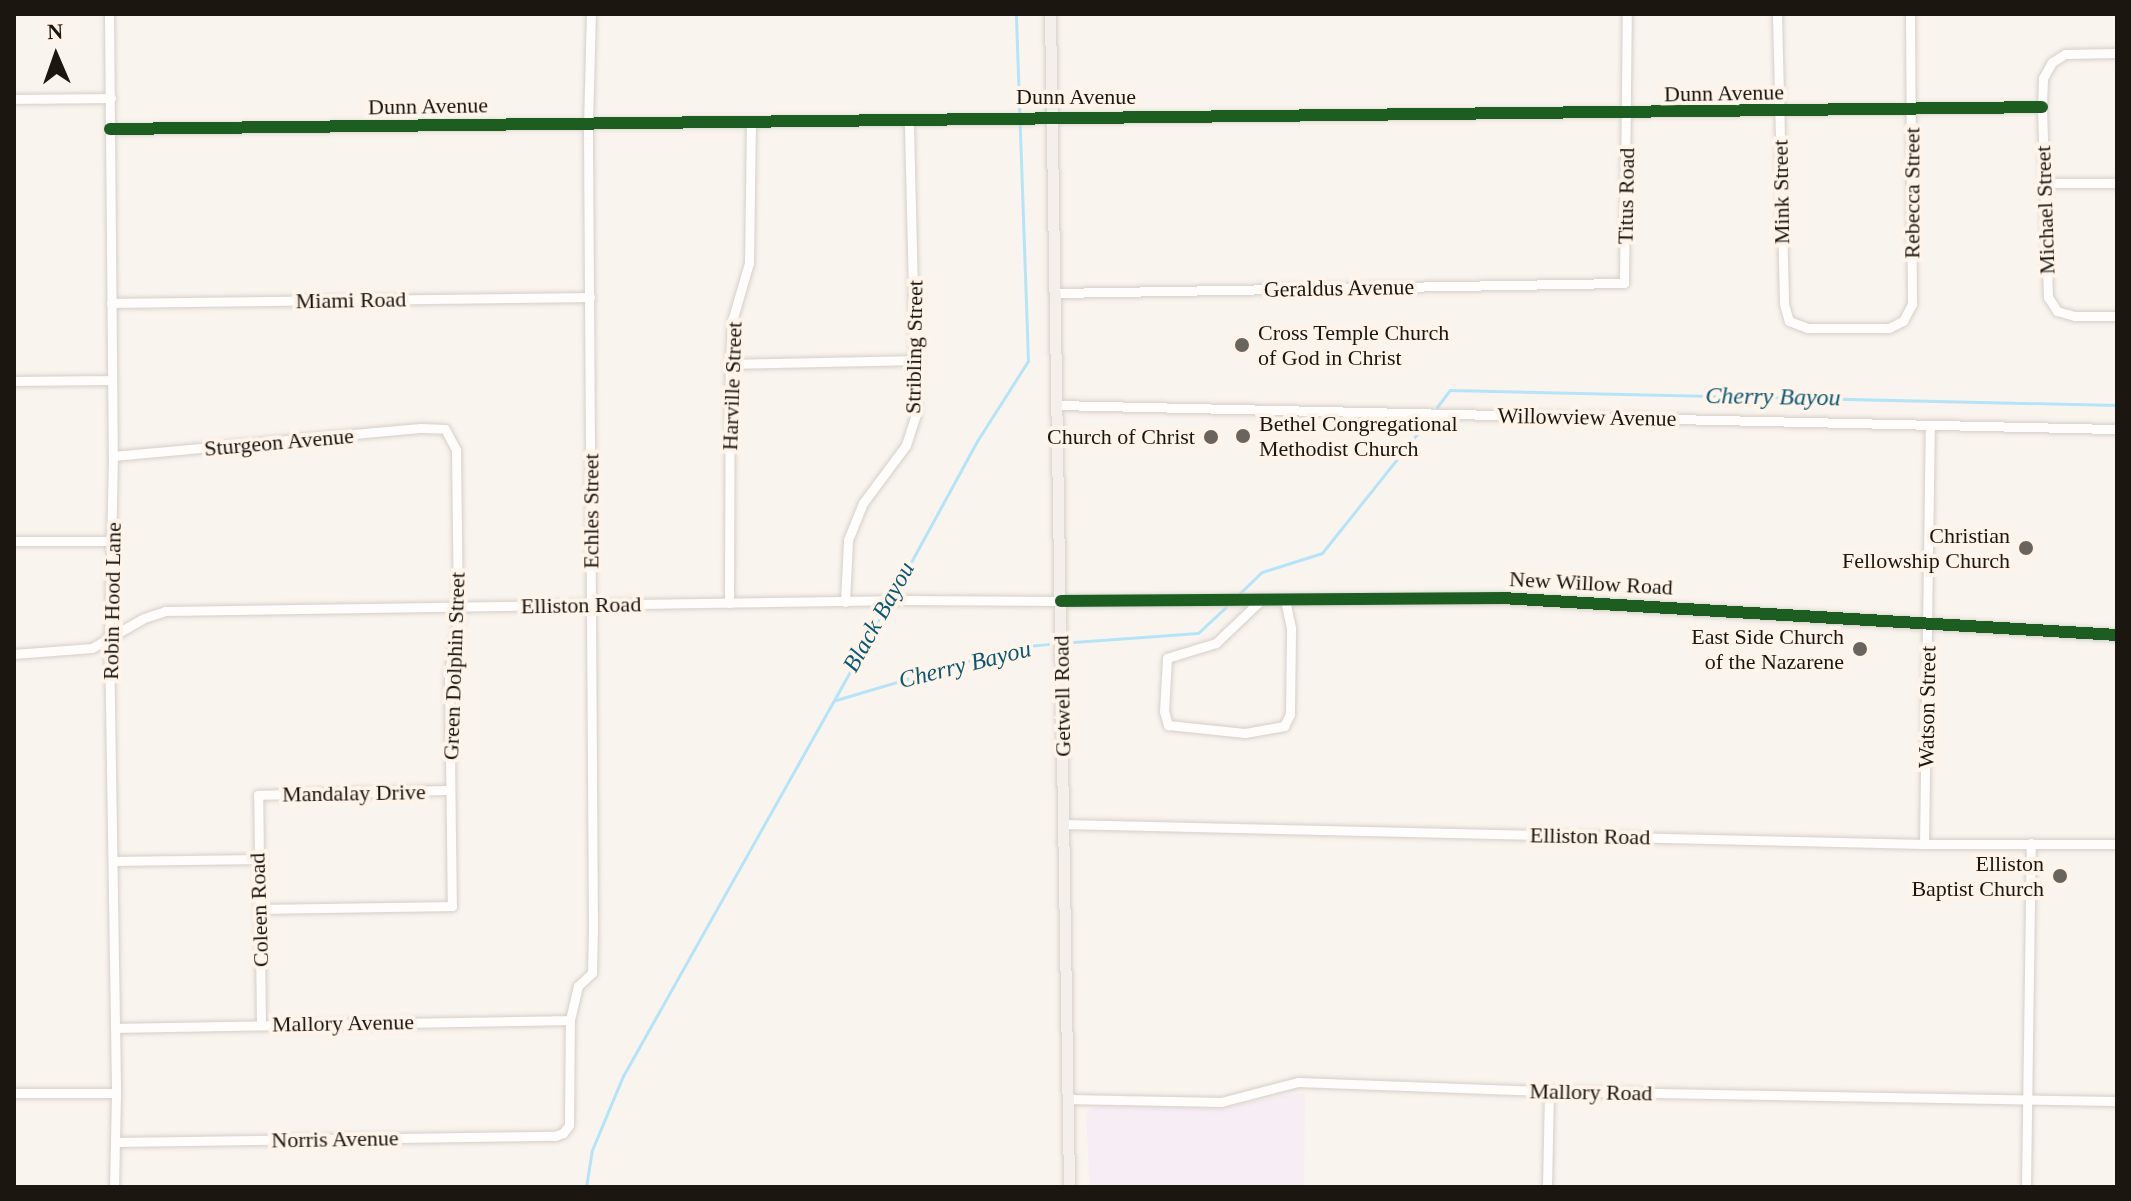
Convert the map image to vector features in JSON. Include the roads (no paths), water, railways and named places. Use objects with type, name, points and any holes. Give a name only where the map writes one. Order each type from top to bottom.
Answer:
[{"type":"main road","name":"Getwell Road","points":[[1050,14],[1069,1187]]},
{"type":"main road","name":"New Willow Road","points":[[1061,601],[1502,598],[2117,635]]},
{"type":"street","name":"Robin Hood Lane","points":[[109,14],[113,456],[109,641],[116,1028],[114,1187]]},
{"type":"street","name":"Echles Street","points":[[555,1136],[563,1133],[569,1125],[570,1020],[578,986],[592,973],[588,125],[591,14]]},
{"type":"street","name":"Titus Road","points":[[1624,283],[1627,14]]},
{"type":"street","name":"Mink Street","points":[[1777,14],[1784,304],[1789,321]]},
{"type":"street","name":"Rebecca Street","points":[[1789,321],[1821,328],[1889,328],[1903,321],[1912,304],[1910,14]]},
{"type":"street","points":[[2042,107],[2043,78],[2052,62],[2065,54],[2117,53]]},
{"type":"street","points":[[14,99],[111,98]]},
{"type":"street","name":"Dunn Avenue","points":[[110,129],[909,122],[1012,117],[1912,111],[2042,107]]},
{"type":"street","name":"Michael Street","points":[[2042,107],[2048,297],[2057,311],[2075,316],[2117,316]]},
{"type":"street","name":"Stribling Street","points":[[845,602],[848,540],[863,503],[906,445],[916,414],[909,122]]},
{"type":"street","name":"Harville Street","points":[[729,603],[730,364],[732,321],[749,263],[751,124]]},
{"type":"street","points":[[2044,183],[2117,183]]},
{"type":"street","name":"Geraldus Avenue","points":[[1055,293],[1624,283]]},
{"type":"street","name":"Miami Road","points":[[111,303],[590,297]]},
{"type":"street","points":[[730,364],[916,360]]},
{"type":"street","points":[[14,381],[112,380]]},
{"type":"street","name":"Willowview Avenue","points":[[1056,405],[2117,429]]},
{"type":"street","name":"Watson Street","points":[[1924,844],[1930,426]]},
{"type":"street","name":"Sturgeon Avenue","points":[[113,456],[445,429]]},
{"type":"street","name":"Green Dolphin Street","points":[[261,909],[452,906],[449,672],[458,607],[456,450],[445,429]]},
{"type":"street","points":[[14,541],[113,541]]},
{"type":"street","points":[[1262,599],[1216,643],[1167,658],[1164,711],[1168,725],[1245,733],[1284,726],[1290,714],[1291,628],[1285,600]]},
{"type":"street","name":"Elliston Road","points":[[14,654],[74,652],[109,641],[144,618],[165,611],[908,600],[1061,601]]},
{"type":"street","name":"Mandalay Drive","points":[[258,795],[450,790]]},
{"type":"street","name":"Coleen Road","points":[[258,795],[261,1025]]},
{"type":"street","name":"Elliston Road","points":[[1064,824],[1924,844],[2117,844]]},
{"type":"street","points":[[2026,1187],[2031,843]]},
{"type":"street","points":[[115,861],[257,859]]},
{"type":"street","name":"Mallory Avenue","points":[[116,1028],[570,1020]]},
{"type":"street","name":"Mallory Road","points":[[1067,1099],[1221,1102],[1298,1082],[1549,1091],[2117,1101]]},
{"type":"street","points":[[1547,1187],[1549,1091]]},
{"type":"street","points":[[14,1093],[116,1093]]},
{"type":"street","name":"Norris Avenue","points":[[115,1142],[555,1136]]},
{"type":"waterway","name":"Black Bayou","points":[[892,597],[977,441],[1028,361],[1016,14]]},
{"type":"waterway","name":"Cherry Bayou","points":[[1437,407],[1450,390],[2117,405]]},
{"type":"waterway","name":"Cherry Bayou","points":[[1240,593],[1262,572],[1322,553],[1428,420]]},
{"type":"waterway","name":"Black Bayou","points":[[586,1187],[592,1150],[623,1076],[888,604]]},
{"type":"waterway","name":"Cherry Bayou","points":[[1074,642],[1198,633],[1226,607]]},
{"type":"waterway","name":"Cherry Bayou","points":[[836,700],[1015,647],[1048,644]]},
{"type":"place","name":"Cross Temple Church of God in Christ","points":[[1242,345]]},
{"type":"place","name":"Bethel Congregational Methodist Church","points":[[1243,436]]},
{"type":"place","name":"Church of Christ","points":[[1211,437]]},
{"type":"place","name":"Christian Fellowship Church","points":[[2026,548]]},
{"type":"place","name":"East Side Church of the Nazarene","points":[[1860,649]]},
{"type":"place","name":"Elliston Baptist Church","points":[[2060,876]]}]
